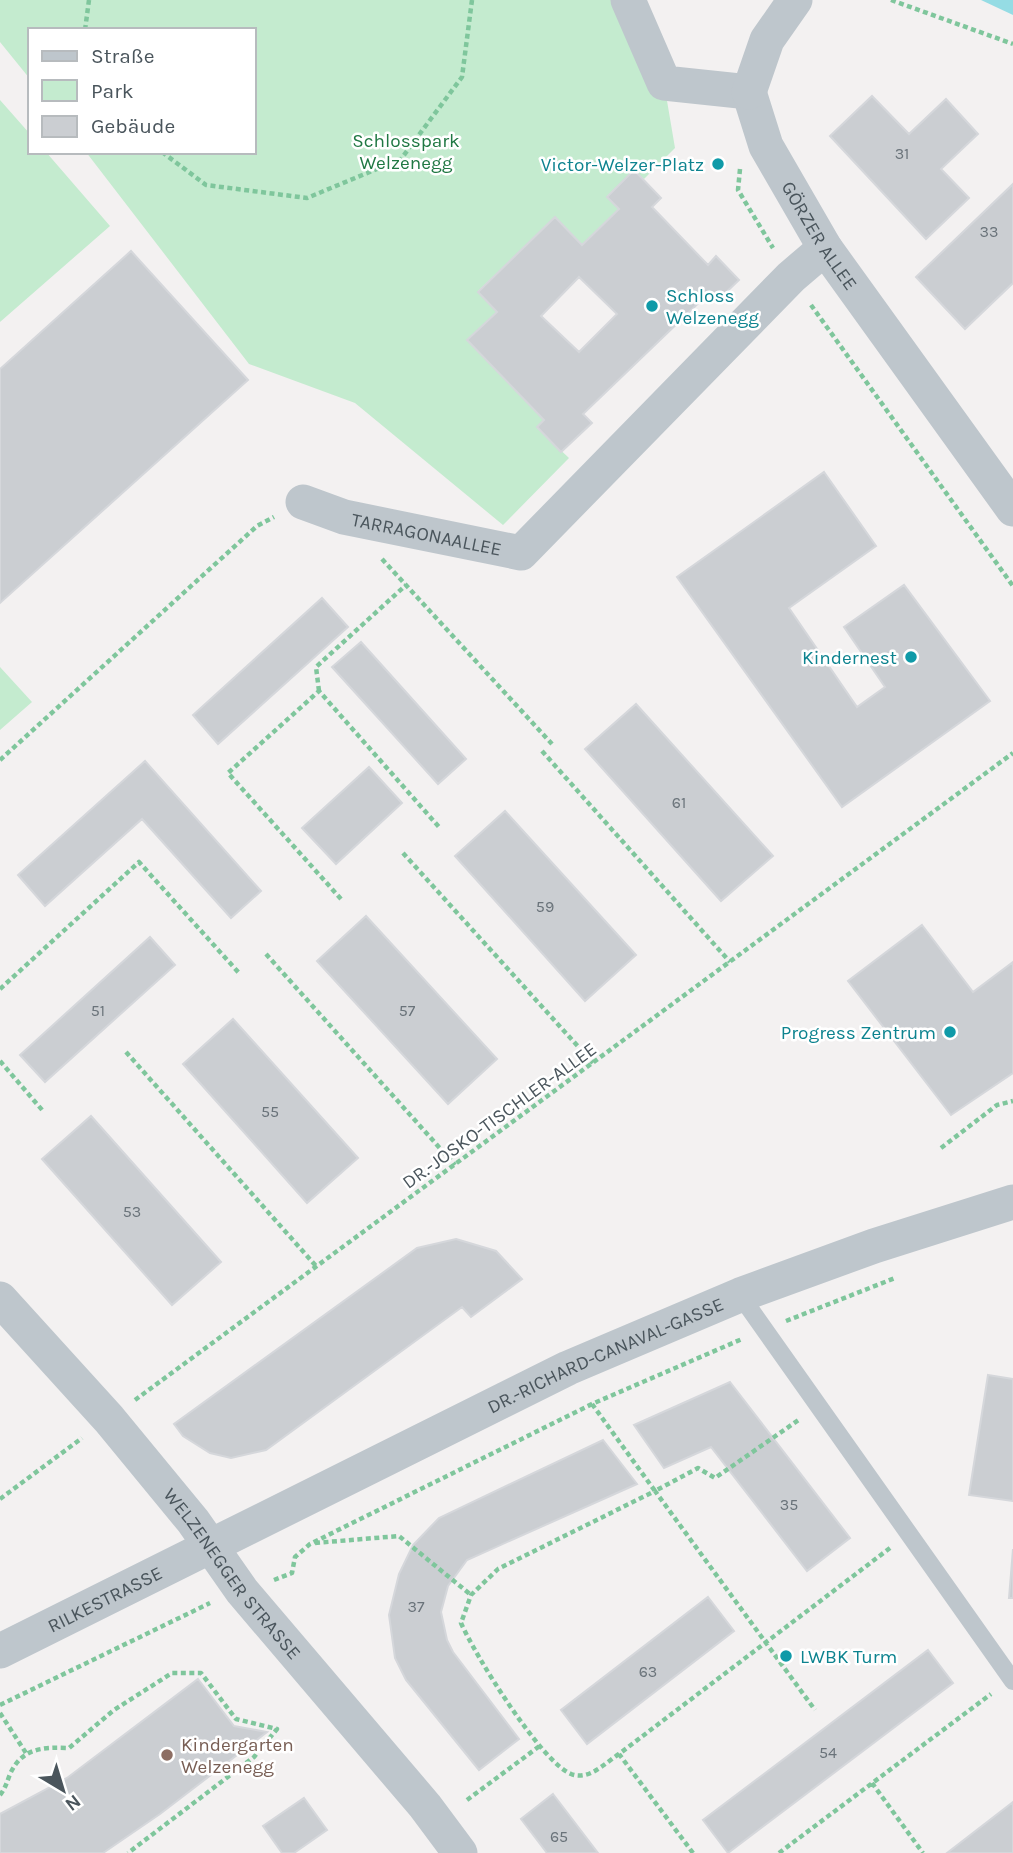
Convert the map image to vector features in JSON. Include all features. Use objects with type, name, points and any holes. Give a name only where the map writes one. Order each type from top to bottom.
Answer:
[{"type":"street","points":[[628,0],[664,83],[749,92],[767,40],[795,0]]},
{"type":"street","name":"GÖRZER ALLEE","points":[[749,92],[766,146],[825,248],[1013,509]]},
{"type":"street","name":"TARRAGONAALLEE","points":[[303,502],[344,517],[521,553],[791,277],[825,248]]},
{"type":"street","name":"DR.-RICHARD-CANAVAL-GASSE","points":[[212,1547],[440,1429],[568,1368],[740,1295],[874,1246],[1013,1202]]},
{"type":"street","name":"WELZENEGGER STRASSE","points":[[0,1298],[108,1419],[212,1547],[242,1591],[425,1806],[460,1853]]},
{"type":"street","name":"RILKESTRASSE","points":[[0,1651],[212,1547]]},
{"type":"lane","points":[[740,1295],[1012,1680]]},
{"type":"path","points":[[85,28],[89,0]]},
{"type":"path","points":[[165,154],[206,185],[306,198],[401,159],[462,78],[472,0]]},
{"type":"path","points":[[891,0],[1013,44]]},
{"type":"path","points":[[740,167],[738,190],[791,277],[1013,586]]},
{"type":"path","points":[[0,760],[257,526],[303,502]]},
{"type":"path","points":[[379,556],[551,744]]},
{"type":"path","points":[[406,586],[317,667],[319,691],[439,827]]},
{"type":"path","points":[[319,691],[228,773],[341,899]]},
{"type":"path","points":[[542,751],[730,962]]},
{"type":"path","name":"DR.-JOSKO-TISCHLER-ALLEE","points":[[0,1499],[1013,753]]},
{"type":"path","points":[[403,853],[593,1063]]},
{"type":"path","points":[[0,989],[139,862],[239,973]]},
{"type":"path","points":[[266,954],[456,1165]]},
{"type":"path","points":[[126,1052],[316,1266]]},
{"type":"path","points":[[0,1061],[43,1111]]},
{"type":"path","points":[[941,1148],[997,1105],[1013,1101]]},
{"type":"path","points":[[0,1704],[202,1606],[292,1573],[295,1557],[310,1544],[592,1404],[764,1330],[897,1277]]},
{"type":"path","points":[[592,1404],[815,1710]]},
{"type":"path","points":[[819,1406],[715,1478],[698,1468],[498,1569],[471,1595],[461,1623],[474,1653],[552,1761],[572,1775],[589,1774],[619,1754],[908,1533]]},
{"type":"path","points":[[310,1544],[400,1536],[471,1595]]},
{"type":"path","points":[[0,1795],[26,1752],[42,1747],[69,1748],[114,1710],[172,1672],[201,1674],[236,1719],[277,1729],[254,1757],[128,1853]]},
{"type":"path","points":[[779,1853],[1012,1680]]},
{"type":"path","points":[[0,1713],[26,1752]]},
{"type":"path","points":[[467,1800],[541,1745]]},
{"type":"path","points":[[619,1754],[693,1853]]},
{"type":"path","points":[[872,1783],[923,1853]]},
{"type":"green space","name":"Schlosspark Welzenegg","points":[[0,0],[628,0],[664,83],[675,148],[644,179],[634,170],[607,196],[619,209],[582,245],[555,217],[478,291],[497,312],[467,340],[544,420],[537,428],[569,458],[503,525],[355,403],[249,364],[88,154],[256,154],[256,28],[28,28],[28,77],[0,42]]},
{"type":"green space","points":[[0,100],[28,132],[28,154],[48,154],[110,226],[0,322]]},
{"type":"green space","points":[[0,667],[32,702],[0,730]]},
{"type":"water","points":[[981,0],[1013,0],[1013,15]]},
{"type":"building","points":[[872,96],[909,134],[946,99],[978,134],[941,169],[969,198],[926,239],[830,136]]},
{"type":"building","name":"Schloss Welzenegg","points":[[634,170],[661,198],[652,207],[708,265],[716,256],[739,280],[718,300],[710,292],[583,414],[592,423],[561,452],[537,427],[544,420],[467,340],[497,312],[478,292],[555,217],[582,245],[619,209],[607,197]],"holes":[[[579,277],[617,314],[579,352],[541,316]]]},
{"type":"building","points":[[1013,184],[1013,283],[965,329],[916,277]]},
{"type":"building","points":[[131,251],[248,380],[0,603],[0,369]]},
{"type":"building","name":"Kindernest","points":[[824,472],[876,546],[789,608],[857,707],[885,687],[844,627],[904,585],[990,701],[842,807],[677,577]]},
{"type":"building","points":[[322,598],[348,627],[218,744],[193,715]]},
{"type":"building","points":[[361,642],[466,759],[438,784],[332,667]]},
{"type":"building","points":[[636,704],[773,856],[721,901],[585,749]]},
{"type":"building","points":[[145,761],[261,891],[231,918],[142,819],[45,906],[18,875]]},
{"type":"building","points":[[369,767],[402,803],[336,864],[302,828]]},
{"type":"building","points":[[505,811],[636,955],[585,1001],[455,856]]},
{"type":"building","points":[[366,916],[497,1059],[448,1104],[317,961]]},
{"type":"building","name":"Progress Zentrum","points":[[922,925],[973,992],[1013,962],[1013,1073],[951,1115],[848,981]]},
{"type":"building","points":[[150,937],[175,965],[45,1082],[20,1055]]},
{"type":"building","points":[[233,1019],[358,1158],[307,1203],[183,1064]]},
{"type":"building","points":[[91,1116],[221,1262],[172,1305],[42,1159]]},
{"type":"building","points":[[456,1239],[496,1251],[522,1279],[471,1317],[462,1307],[266,1450],[231,1458],[210,1453],[183,1436],[174,1424],[417,1248]]},
{"type":"building","points":[[988,1375],[1013,1379],[1013,1501],[969,1495]]},
{"type":"building","points":[[730,1382],[850,1538],[807,1571],[711,1447],[664,1468],[634,1425]]},
{"type":"building","points":[[603,1440],[637,1484],[467,1560],[448,1586],[441,1612],[447,1640],[453,1652],[519,1739],[479,1770],[406,1680],[395,1658],[389,1615],[399,1574],[413,1545],[439,1518]]},
{"type":"building","points":[[1013,1549],[1013,1598],[1009,1598]]},
{"type":"building","points":[[708,1597],[734,1631],[587,1744],[561,1710]]},
{"type":"building","points":[[928,1650],[953,1683],[728,1853],[703,1820]]},
{"type":"building","name":"Kindergarten Welzenegg","points":[[198,1679],[234,1726],[267,1732],[160,1814],[103,1853],[0,1853],[0,1814],[67,1778]]},
{"type":"building","points":[[553,1794],[598,1853],[547,1853],[521,1819]]},
{"type":"building","points":[[304,1798],[327,1830],[294,1853],[282,1853],[263,1826]]},
{"type":"building","points":[[1013,1802],[1013,1853],[947,1853]]},
{"type":"place","name":"Victor-Welzer-Platz","points":[[718,164]]},
{"type":"place","name":"Schloss Welzenegg","points":[[652,306]]},
{"type":"place","name":"Kindernest","points":[[911,657]]},
{"type":"place","name":"Progress Zentrum","points":[[950,1032]]},
{"type":"place","name":"LWBK Turm","points":[[786,1656]]},
{"type":"place","name":"Kindergarten Welzenegg","points":[[167,1755]]}]
